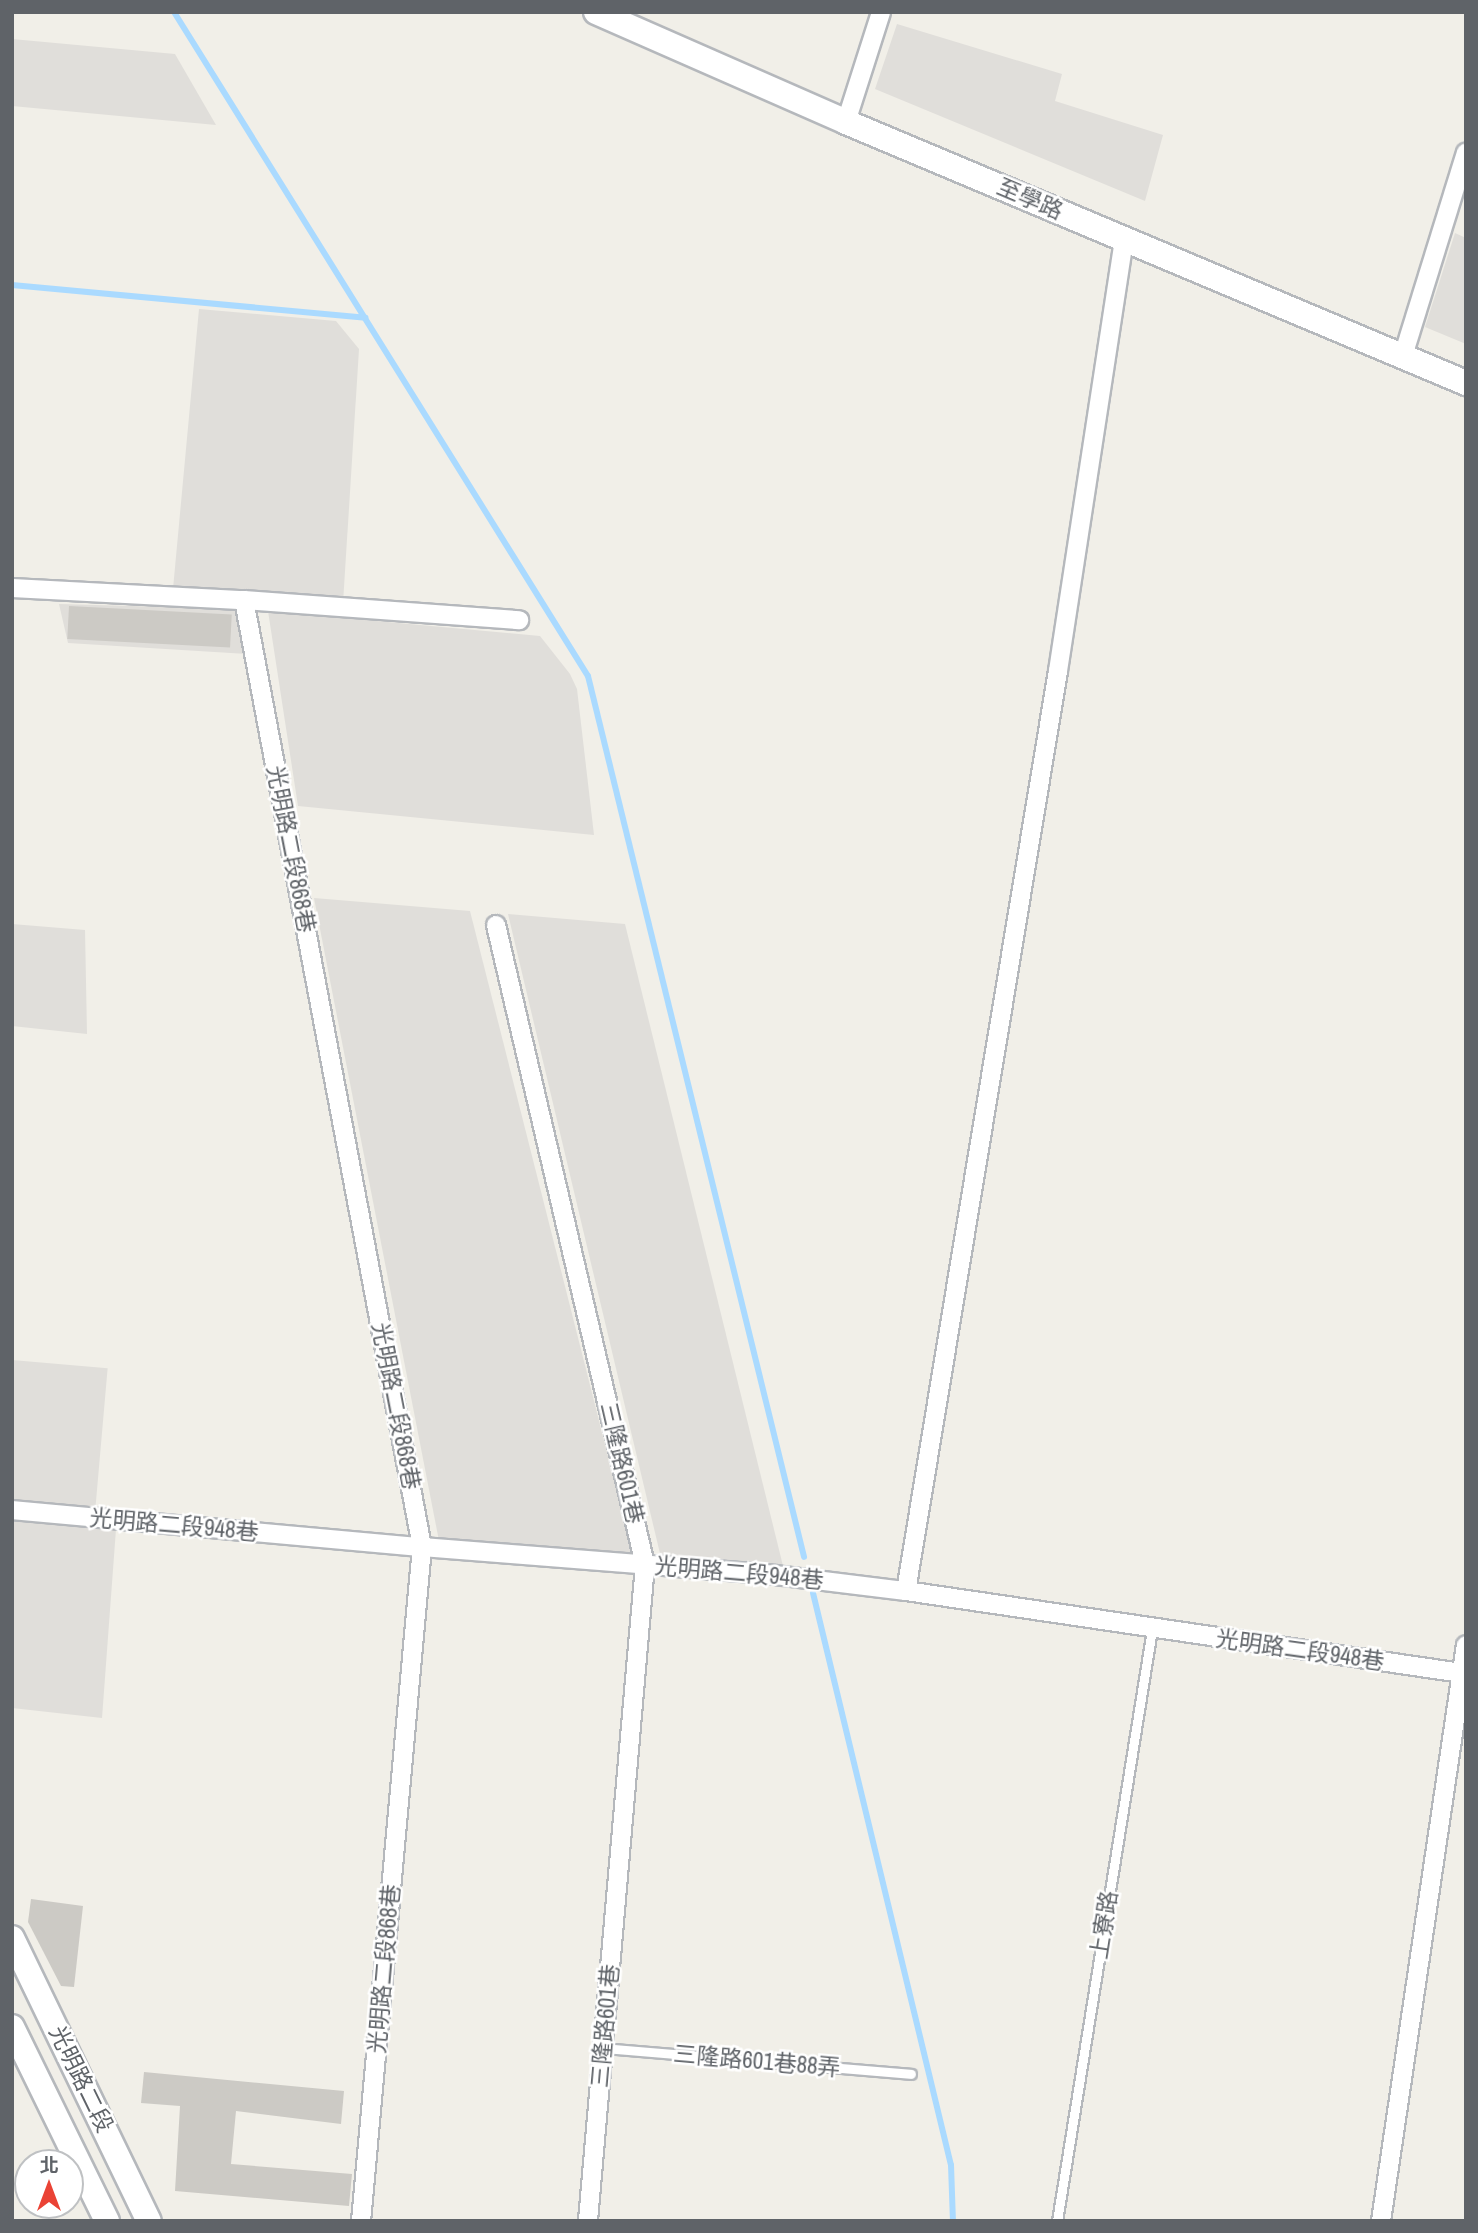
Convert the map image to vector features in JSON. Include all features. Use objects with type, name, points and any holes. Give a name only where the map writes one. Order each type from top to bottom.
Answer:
[{"type":"street","name":"至學路","points":[[596,12],[846,122],[1466,383]]},
{"type":"street","points":[[846,122],[881,12]]},
{"type":"street","points":[[1403,356],[1466,153]]},
{"type":"street","points":[[906,1591],[1043,765],[1124,238]]},
{"type":"street","points":[[12,588],[244,600],[519,620]]},
{"type":"street","name":"光明路二段868巷","points":[[244,600],[422,1547],[361,2221]]},
{"type":"street","name":"三隆路601巷","points":[[496,925],[646,1565],[588,2221]]},
{"type":"street","name":"光明路二段948巷","points":[[12,1510],[775,1575],[906,1591],[1461,1673]]},
{"type":"street","points":[[1381,2221],[1466,1645]]},
{"type":"street","name":"光明路二段","points":[[12,1938],[149,2221]]},
{"type":"street","name":"光明路二段","points":[[12,2027],[107,2221]]},
{"type":"lane","name":"上寮路","points":[[1057,2221],[1152,1629]]},
{"type":"lane","name":"三隆路601巷88弄","points":[[603,2048],[911,2074]]},
{"type":"shaded area","points":[[897,24],[1062,74],[1055,101],[1163,135],[1145,201],[875,89]]},
{"type":"shaded area","points":[[12,39],[175,54],[216,125],[12,106]]},
{"type":"shaded area","points":[[1455,233],[1466,238],[1466,344],[1425,327]]},
{"type":"shaded area","points":[[199,309],[336,321],[359,349],[343,603],[173,589]]},
{"type":"shaded area","points":[[59,604],[241,609],[247,654],[68,643]]},
{"type":"shaded area","points":[[268,611],[540,636],[570,674],[577,689],[594,835],[298,806]]},
{"type":"shaded area","points":[[314,898],[470,911],[633,1555],[440,1546]]},
{"type":"shaded area","points":[[508,914],[625,924],[784,1570],[662,1562]]},
{"type":"shaded area","points":[[12,924],[85,930],[87,1034],[12,1026]]},
{"type":"shaded area","points":[[12,1360],[108,1368],[96,1507],[12,1500]]},
{"type":"shaded area","points":[[12,1520],[116,1529],[102,1718],[12,1708]]},
{"type":"building","points":[[69,606],[232,615],[230,647],[67,639]]},
{"type":"building","points":[[31,1899],[83,1906],[74,1987],[61,1986],[28,1922]]},
{"type":"building","points":[[144,2072],[344,2091],[341,2124],[236,2111],[231,2164],[352,2174],[349,2206],[175,2191],[180,2106],[141,2103]]},
{"type":"waterway","points":[[174,12],[588,676],[804,1557]]},
{"type":"waterway","points":[[12,285],[365,318]]},
{"type":"waterway","points":[[813,1593],[951,2165],[953,2221]]}]
